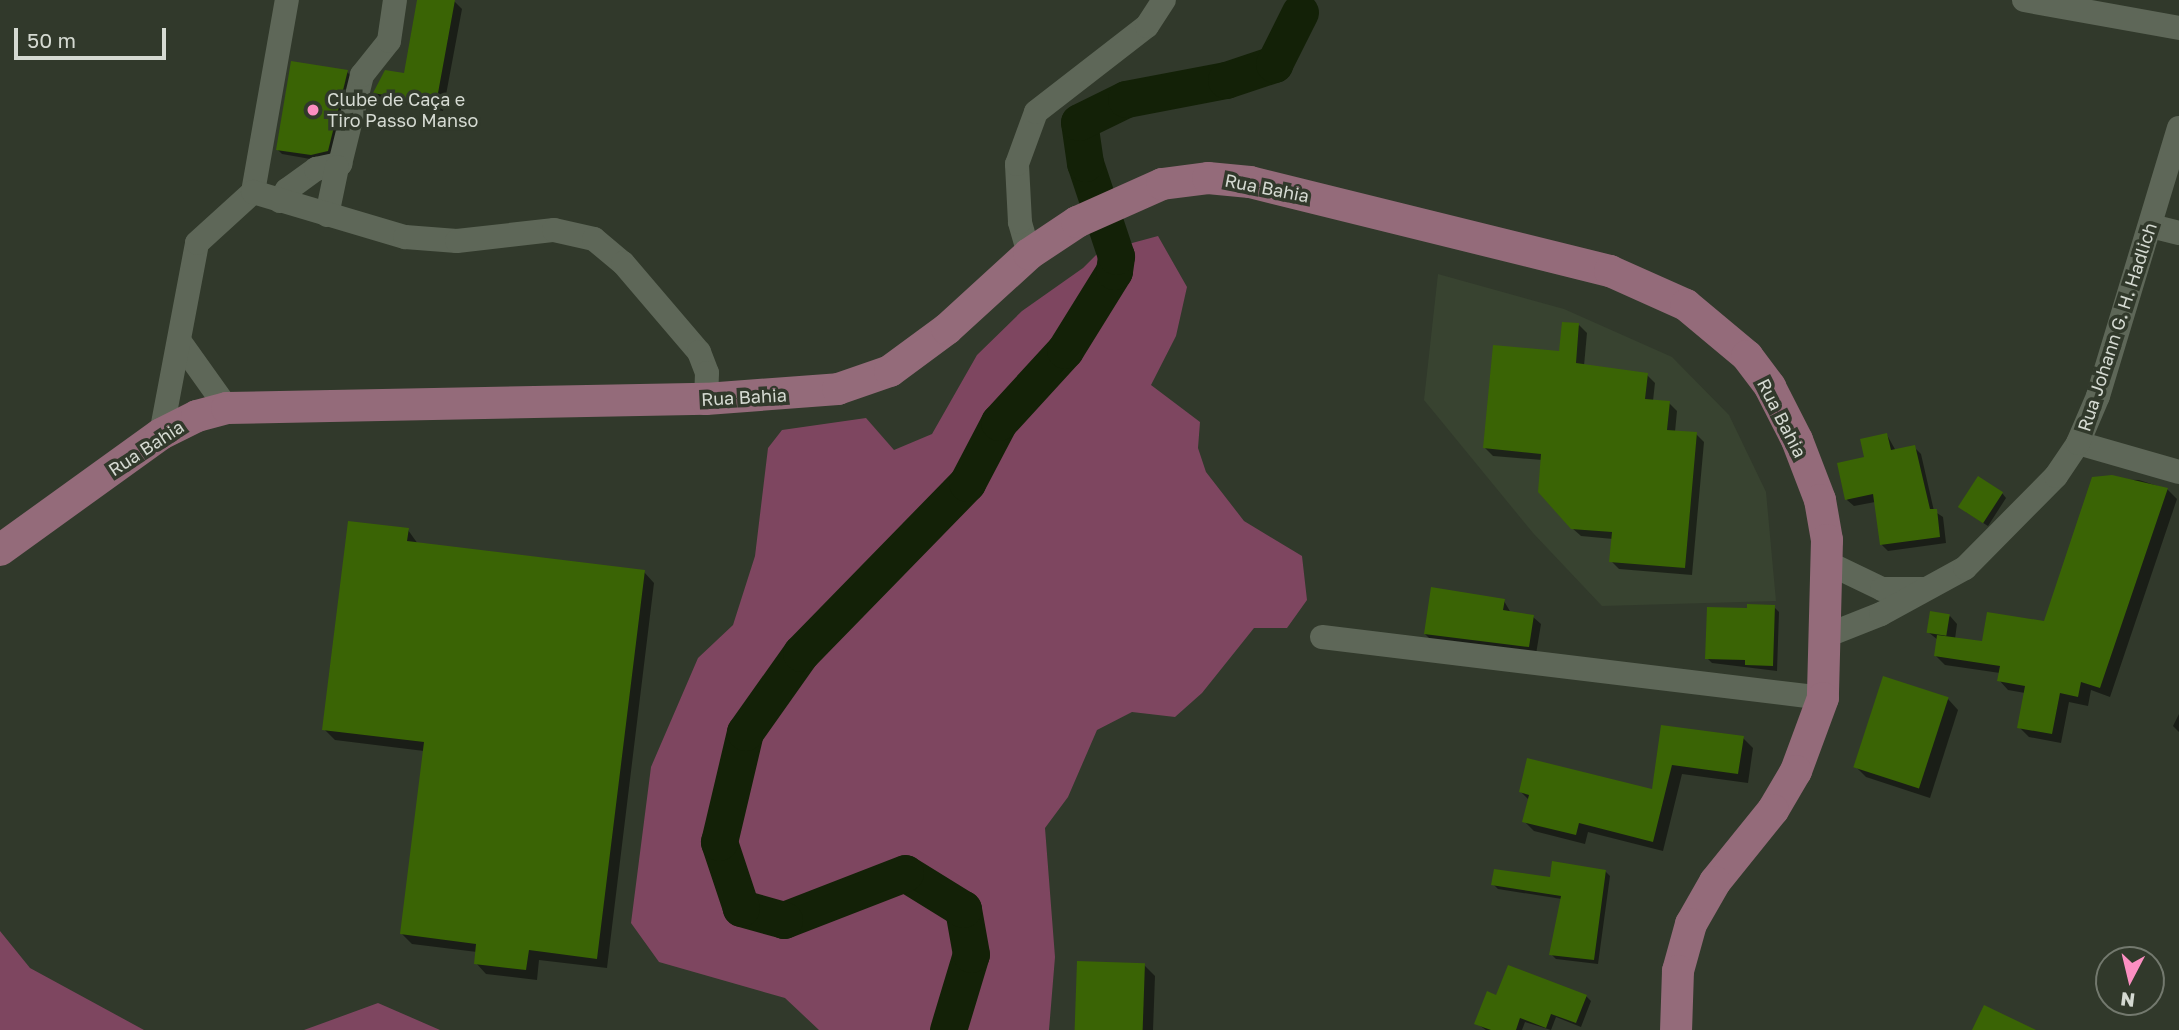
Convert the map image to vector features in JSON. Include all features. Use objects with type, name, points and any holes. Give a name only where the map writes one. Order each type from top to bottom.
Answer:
[{"type":"main road","name":"Rua Bahia","points":[[0,550],[161,434],[197,416],[227,408],[706,399],[838,389],[890,371],[947,329],[1029,254],[1077,222],[1162,184],[1208,178],[1250,182],[1560,256],[1653,287],[1716,326],[1770,387],[1820,500],[1828,563],[1828,635],[1823,698],[1796,771],[1779,800],[1715,882],[1691,924],[1678,971],[1676,1030]]},
{"type":"street","points":[[161,434],[180,342],[180,316],[197,243],[253,192],[288,0]]},
{"type":"street","points":[[327,215],[337,167],[345,154],[362,75],[389,41],[395,0]]},
{"type":"street","points":[[1029,254],[1020,222],[1017,164],[1036,112],[1147,26],[1164,0]]},
{"type":"street","points":[[2024,0],[2179,28]]},
{"type":"street","name":"Rua Johann G. H. Hadlich","points":[[1828,635],[1881,614],[1965,568],[2024,512],[2078,443],[2098,396],[2179,128]]},
{"type":"street","points":[[280,201],[286,190],[316,169],[337,167]]},
{"type":"street","points":[[253,192],[327,215],[418,238],[457,241],[554,230],[594,239],[623,263],[699,352],[707,373],[706,399]]},
{"type":"street","points":[[2151,226],[2179,233]]},
{"type":"street","points":[[180,342],[227,408]]},
{"type":"street","points":[[2078,443],[2179,472]]},
{"type":"street","name":"Rua Johann G. H. Hadlich","points":[[1828,563],[1882,589],[1928,589]]},
{"type":"street","points":[[1881,614],[1882,589]]},
{"type":"street","points":[[1322,637],[1823,698]]},
{"type":"shaded area","points":[[1158,236],[1187,287],[1176,336],[1151,385],[1200,422],[1198,448],[1206,472],[1244,521],[1302,556],[1307,600],[1287,628],[1254,628],[1202,693],[1175,717],[1132,712],[1097,730],[1068,797],[1045,828],[1055,957],[1049,1030],[819,1030],[785,998],[659,962],[631,923],[651,767],[698,658],[733,625],[755,556],[768,448],[782,430],[866,418],[894,450],[932,434],[977,355],[1022,311],[1083,268],[1099,252]]},
{"type":"shaded area","points":[[1438,274],[1564,309],[1672,357],[1729,415],[1766,492],[1776,601],[1602,606],[1533,533],[1424,400]]},
{"type":"shaded area","points":[[0,931],[30,968],[144,1030],[0,1030]]},
{"type":"shaded area","points":[[378,1003],[440,1030],[304,1030],[326,1022]]},
{"type":"building","points":[[417,0],[455,0],[436,104],[373,93],[385,70],[404,73]]},
{"type":"building","name":"Clube de Caça e Tiro Passo Manso","points":[[291,61],[348,70],[328,151],[311,155],[276,150]]},
{"type":"building","points":[[1562,322],[1579,323],[1576,363],[1648,373],[1645,399],[1670,401],[1667,430],[1697,432],[1685,568],[1609,562],[1612,532],[1571,529],[1538,492],[1541,454],[1483,448],[1493,345],[1559,351]]},
{"type":"building","points":[[1887,433],[1891,450],[1915,445],[1930,509],[1937,509],[1940,537],[1880,545],[1873,494],[1845,500],[1837,463],[1864,457],[1860,439]]},
{"type":"building","points":[[2112,475],[2168,488],[2100,688],[2081,682],[2078,697],[2060,693],[2052,734],[2017,728],[2025,686],[1997,681],[2000,666],[1934,656],[1937,635],[1982,641],[1987,612],[2044,621],[2092,477]]},
{"type":"building","points":[[1978,476],[2003,492],[1983,523],[1958,507]]},
{"type":"building","points":[[348,521],[409,528],[407,541],[645,570],[597,959],[529,950],[526,970],[474,964],[476,944],[400,934],[424,742],[322,730]]},
{"type":"building","points":[[1431,587],[1505,599],[1503,610],[1534,615],[1529,647],[1424,634]]},
{"type":"building","points":[[1747,604],[1775,605],[1773,666],[1745,665],[1745,660],[1705,659],[1707,607],[1747,608]]},
{"type":"building","points":[[1930,611],[1950,614],[1946,636],[1927,633]]},
{"type":"building","points":[[1883,676],[1949,697],[1919,789],[1853,767]]},
{"type":"building","points":[[1661,725],[1744,736],[1738,774],[1672,765],[1653,842],[1579,823],[1576,835],[1522,822],[1529,795],[1519,792],[1527,758],[1652,789]]},
{"type":"building","points":[[1552,861],[1606,870],[1594,960],[1549,955],[1561,896],[1491,885],[1494,869],[1550,877]]},
{"type":"building","points":[[1077,961],[1145,963],[1143,1030],[1075,1030]]},
{"type":"building","points":[[1508,965],[1587,995],[1576,1023],[1551,1014],[1546,1028],[1520,1018],[1516,1030],[1491,1030],[1474,1024],[1487,991],[1496,995]]},
{"type":"building","points":[[1984,1005],[2036,1030],[1972,1030]]},
{"type":"waterway","points":[[948,1030],[971,954],[963,909],[905,873],[784,920],[741,908],[719,842],[745,732],[801,653],[967,483],[999,422],[1065,350],[1114,271],[1116,256],[1085,163],[1079,122],[1126,99],[1226,80],[1274,64],[1300,12]]},
{"type":"place","name":"Clube de Caça e Tiro Passo Manso","points":[[313,110]]}]
